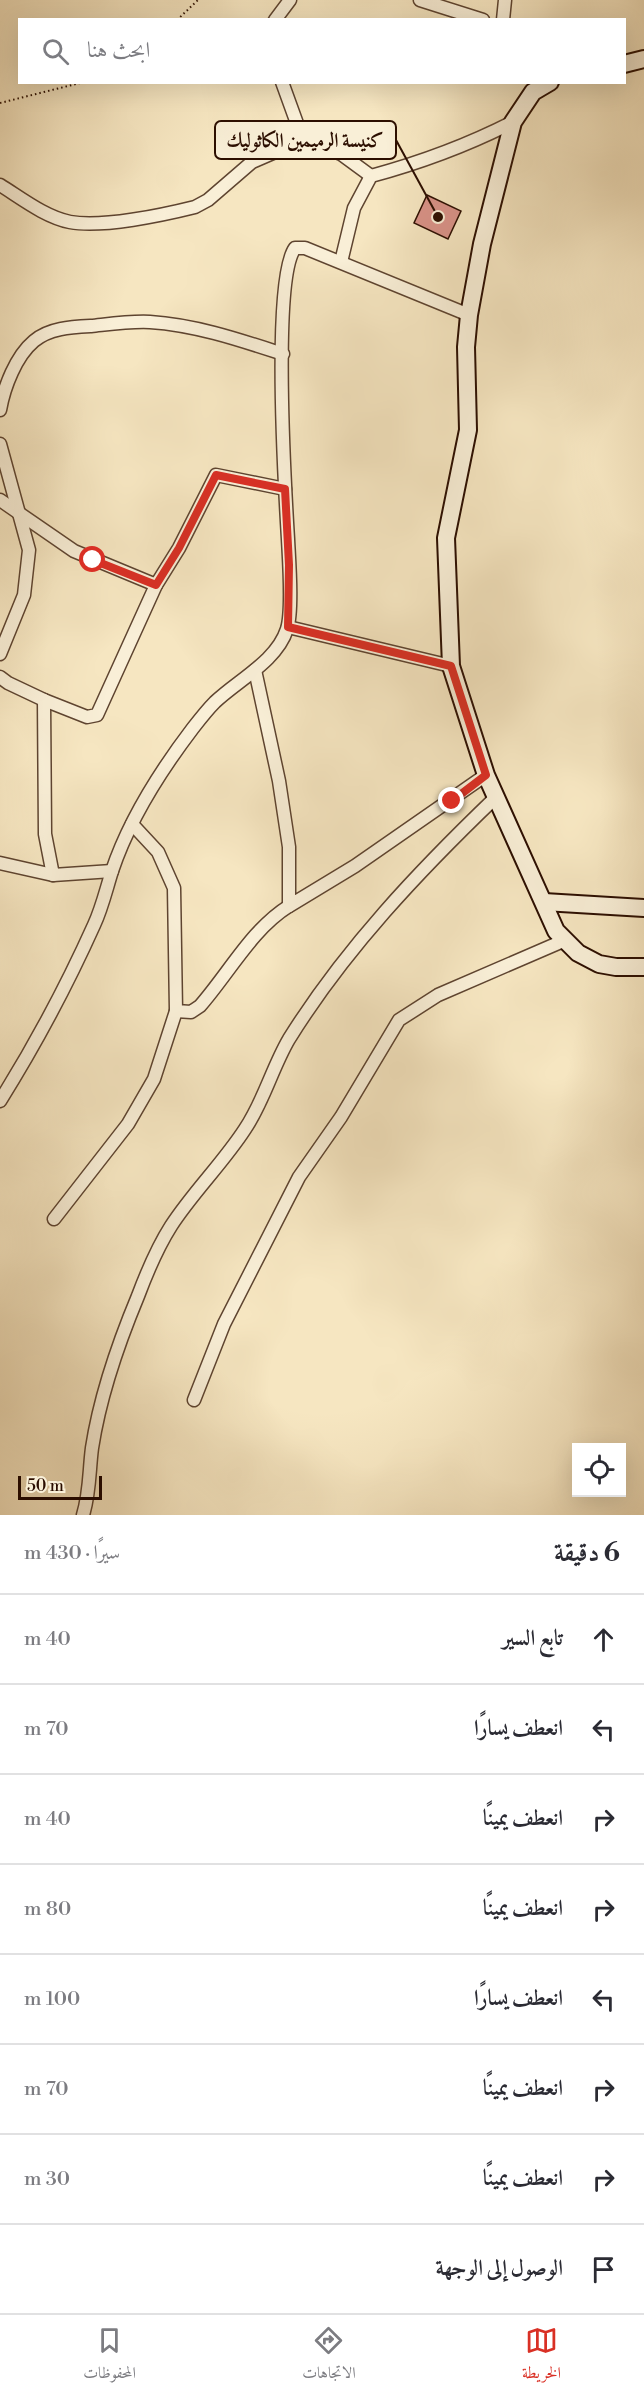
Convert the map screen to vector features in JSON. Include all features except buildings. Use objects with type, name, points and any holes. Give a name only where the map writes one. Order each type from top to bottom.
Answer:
[{"type":"street","points":[[276,18],[290,0]]},
{"type":"street","points":[[420,0],[477,18]]},
{"type":"street","points":[[503,18],[505,0]]},
{"type":"street","points":[[626,64],[644,59]]},
{"type":"street","points":[[283,84],[303,140]]},
{"type":"street","points":[[530,87],[513,122],[482,243],[469,315],[466,347],[468,430],[446,538],[451,666],[495,798],[563,940],[578,954],[599,964],[616,967],[644,967]]},
{"type":"street","points":[[341,262],[354,208],[371,176],[471,142],[513,122]]},
{"type":"street","points":[[0,185],[46,212],[69,222],[91,224],[177,212],[208,200],[252,162],[303,140],[341,154],[371,176]]},
{"type":"street","points":[[0,1101],[94,925],[112,871],[132,824],[193,728],[215,702],[255,670],[278,644],[288,627],[289,565],[285,489],[283,354],[284,292],[290,256],[296,248],[305,248],[469,315]]},
{"type":"street","points":[[0,410],[9,380],[23,354],[34,341],[48,332],[69,327],[148,322],[173,325],[201,329],[283,354]]},
{"type":"street","points":[[0,444],[29,550],[24,595],[0,654]]},
{"type":"street","points":[[0,677],[44,700],[87,717],[97,715],[156,585],[179,548],[216,475],[285,489]]},
{"type":"street","points":[[0,500],[74,551],[156,585]]},
{"type":"street","points":[[288,627],[451,666]]},
{"type":"street","points":[[255,670],[279,781],[289,847],[290,906]]},
{"type":"street","points":[[44,700],[45,834],[53,875]]},
{"type":"street","points":[[176,1011],[191,1012],[200,1006],[266,924],[486,775]]},
{"type":"street","points":[[84,1515],[90,1490],[92,1449],[107,1385],[137,1298],[159,1245],[172,1224],[245,1129],[258,1108],[288,1042],[347,958],[435,856],[495,798]]},
{"type":"street","points":[[54,1219],[128,1124],[154,1079],[176,1011],[174,888],[158,852],[132,824]]},
{"type":"street","points":[[0,863],[53,875],[112,871]]},
{"type":"street","points":[[544,902],[644,908]]},
{"type":"street","points":[[194,1400],[224,1324],[299,1177],[341,1117],[399,1020],[438,995],[563,940]]},
{"type":"path","points":[[179,18],[198,0]]},
{"type":"path","points":[[0,104],[76,84]]},
{"type":"place","name":"كنيسة الرميمين الكاثوليك","points":[[438,217]]},
{"type":"route","points":[[93,560],[156,585],[179,548],[216,475],[222,474],[285,489],[289,565],[288,627],[451,666],[486,775],[452,801]]}]
